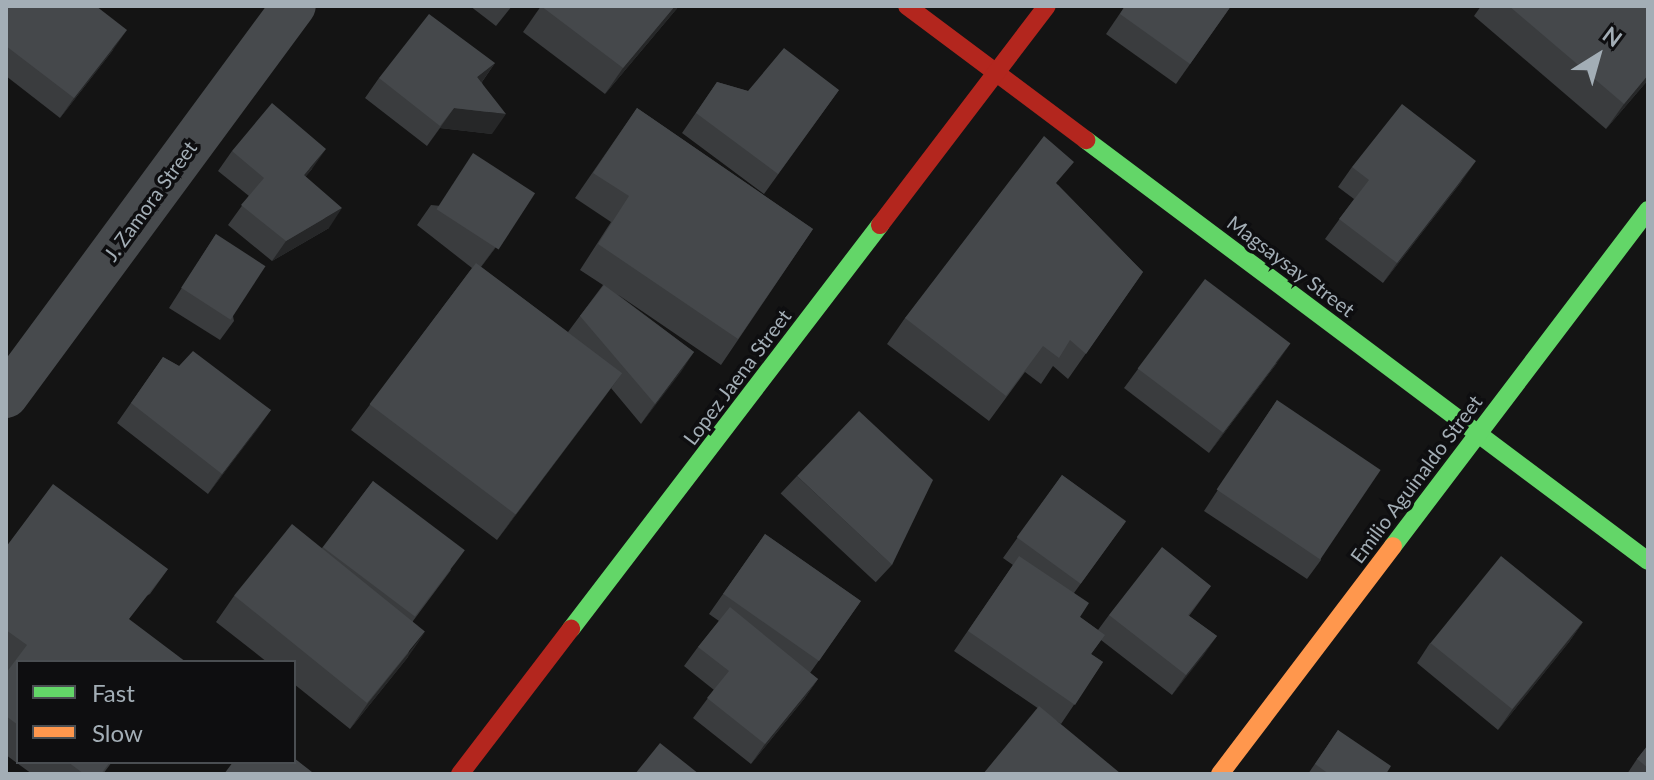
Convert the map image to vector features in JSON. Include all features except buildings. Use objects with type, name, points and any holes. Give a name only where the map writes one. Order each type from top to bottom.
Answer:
[{"type":"street","name":"J. Zamora Street","points":[[6,396],[294,6]]},
{"type":"street","name":"Magsaysay Street","points":[[907,6],[1648,561]]},
{"type":"street","name":"Lopez Jaena Street","points":[[460,774],[1047,6]]},
{"type":"street","name":"Emilio Aguinaldo Street","points":[[1220,774],[1648,210]]},
{"type":"traffic: fast","points":[[1086,140],[1648,561]]},
{"type":"traffic: fast","points":[[1393,546],[1648,210]]},
{"type":"traffic: fast","points":[[571,629],[880,225]]},
{"type":"traffic: slow","points":[[1220,774],[1393,546]]},
{"type":"traffic: jam","points":[[907,6],[1086,140]]},
{"type":"traffic: jam","points":[[880,225],[1047,6]]},
{"type":"traffic: jam","points":[[460,774],[571,629]]}]
